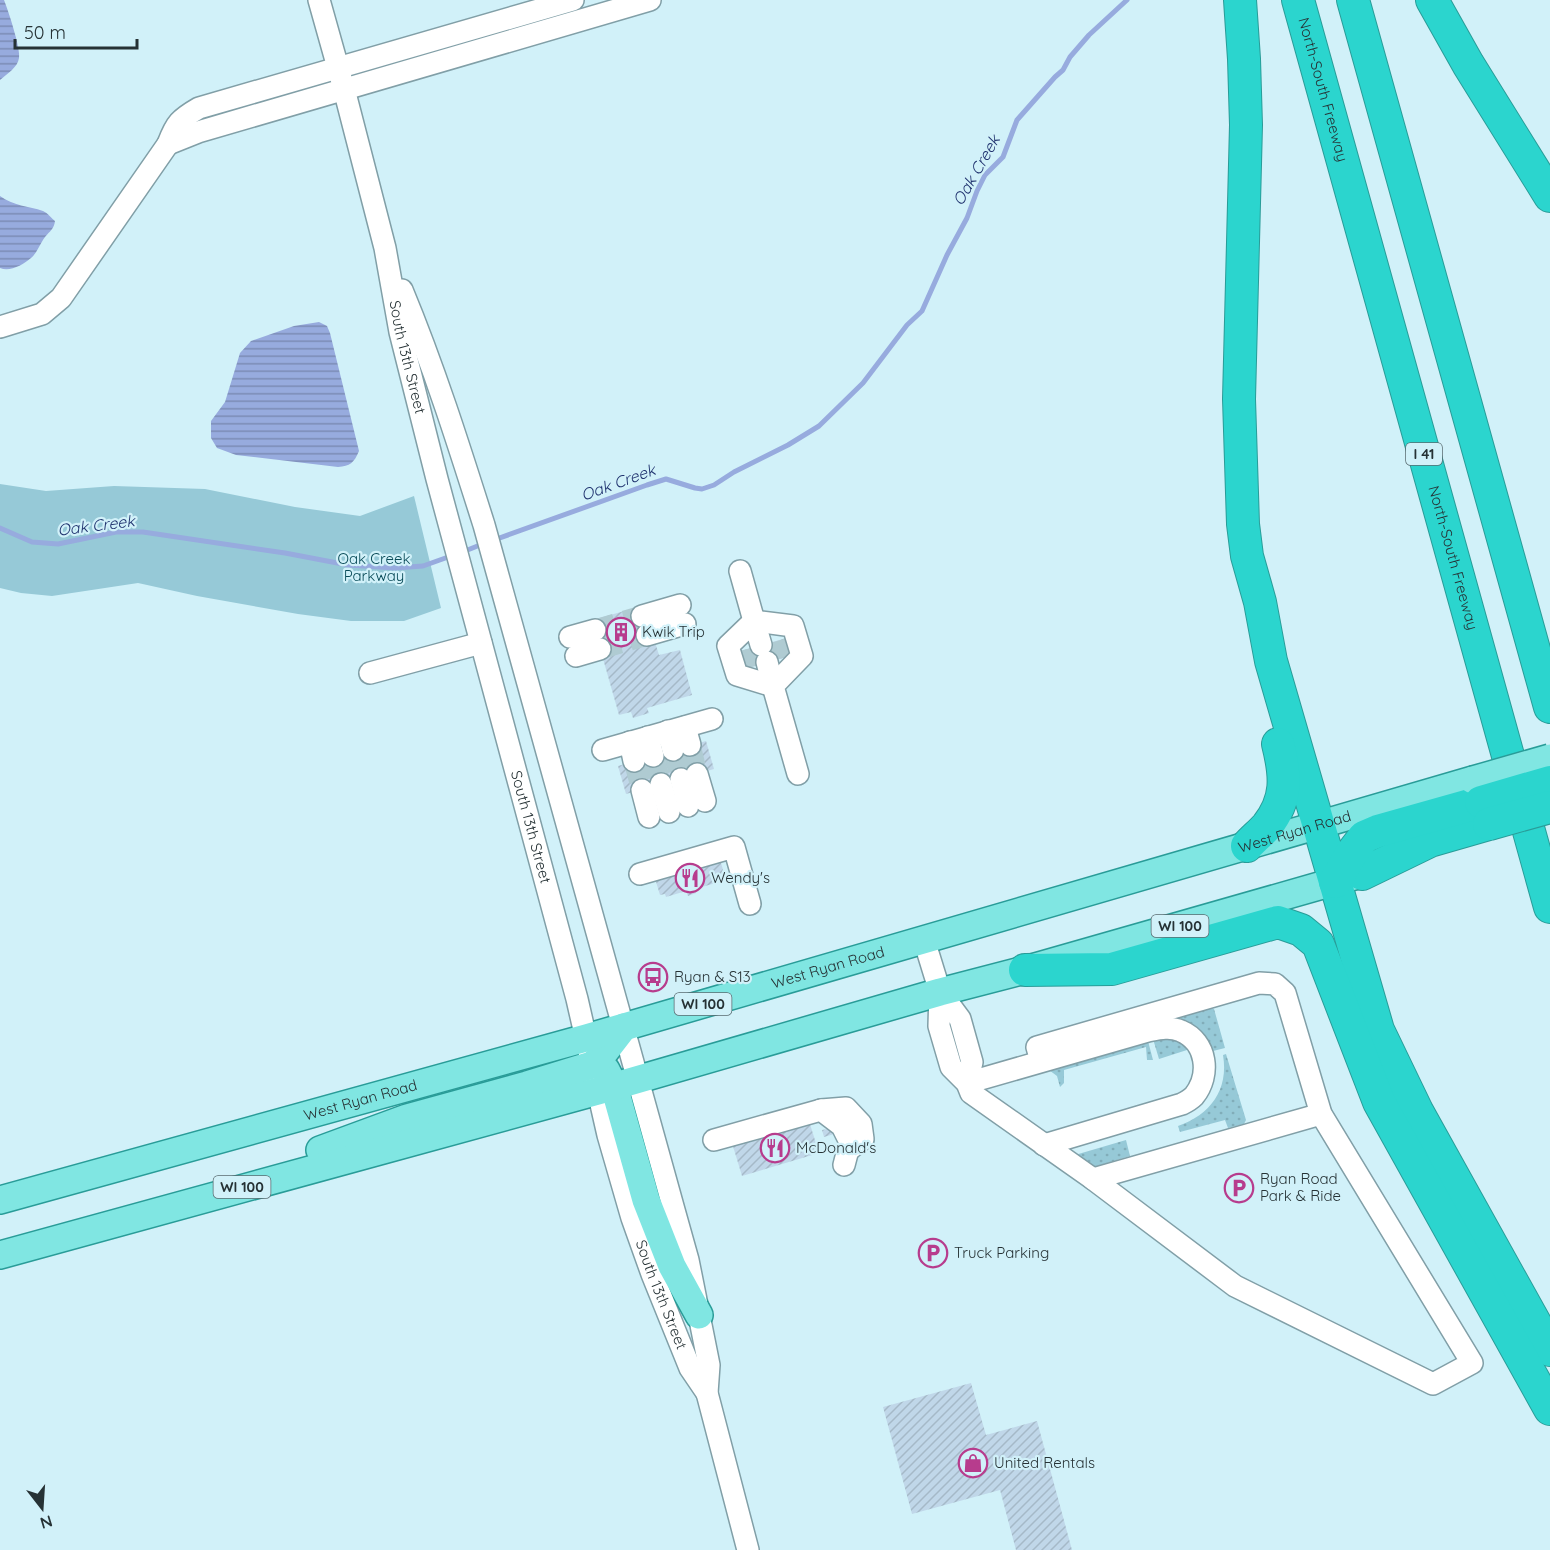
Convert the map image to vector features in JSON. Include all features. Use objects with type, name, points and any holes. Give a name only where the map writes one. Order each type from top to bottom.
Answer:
[{"type":"highway","points":[[1240,0],[1246,124],[1239,399],[1243,524],[1247,555],[1260,602],[1271,661],[1318,825],[1349,878],[1378,1030],[1417,1111],[1550,1350]]},
{"type":"highway","name":"North-South Freeway","points":[[1298,0],[1550,907]]},
{"type":"highway","points":[[1353,0],[1550,707]]},
{"type":"highway","points":[[1432,0],[1468,64],[1550,196]]},
{"type":"highway","points":[[1247,555],[1245,606],[1257,665],[1283,764],[1285,783],[1279,807],[1267,826],[1247,846]]},
{"type":"highway","points":[[1349,878],[1430,841],[1484,811],[1550,782]]},
{"type":"highway","points":[[1484,811],[1550,807]]},
{"type":"highway","points":[[1025,970],[1112,969],[1278,922],[1301,930],[1318,944],[1379,1102],[1550,1409]]},
{"type":"main road","name":"West Ryan Road","points":[[1484,811],[1550,758]]},
{"type":"main road","name":"West Ryan Road","points":[[605,1070],[624,1028],[1318,825],[1484,811],[1550,820]]},
{"type":"main road","name":"West Ryan Road","points":[[0,1200],[605,1070],[940,992],[1349,878]]},
{"type":"main road","name":"WI 100","points":[[0,1255],[256,1183],[309,1154],[407,1118],[540,1081],[605,1070]]},
{"type":"main road","points":[[605,1070],[646,1200],[672,1266],[699,1315]]},
{"type":"street","name":"South 13th Street","points":[[319,0],[385,248],[400,332],[453,539],[577,999],[605,1070],[608,1135],[632,1218],[652,1274],[690,1368],[707,1393]]},
{"type":"street","points":[[0,327],[42,314],[60,298],[168,144],[183,117],[200,108],[573,0]]},
{"type":"street","points":[[168,144],[198,132],[344,89],[589,8],[650,0]]},
{"type":"street","name":"South 13th Street","points":[[385,248],[425,346],[484,525],[624,1028],[605,1070]]},
{"type":"street","points":[[740,571],[798,774]]},
{"type":"street","points":[[644,626],[682,615]]},
{"type":"street","points":[[754,621],[793,626],[802,656],[773,686]]},
{"type":"street","points":[[754,621],[728,646],[736,675],[773,686]]},
{"type":"street","points":[[573,646],[598,639]]},
{"type":"street","points":[[370,672],[481,643]]},
{"type":"street","points":[[603,750],[660,744],[712,719]]},
{"type":"street","points":[[678,809],[670,782],[678,809]]},
{"type":"street","points":[[640,874],[734,847],[750,904]]},
{"type":"street","points":[[924,940],[940,992],[939,1026],[951,1067],[967,1083],[971,1093],[1093,1179],[1235,1286],[1433,1384],[1472,1363],[1321,1114],[1285,993],[1275,984],[1259,983],[1037,1047],[1041,1061]]},
{"type":"street","points":[[967,1083],[1165,1028],[1180,1030],[1192,1038],[1200,1048],[1205,1066],[1204,1076],[1201,1086],[1192,1098],[1182,1104],[1044,1145]]},
{"type":"street","points":[[714,1140],[821,1110],[842,1126],[850,1142],[846,1158]]},
{"type":"street","points":[[1093,1179],[1321,1114]]},
{"type":"street","name":"South 13th Street","points":[[699,1315],[709,1365],[707,1393],[748,1550]]},
{"type":"green space","name":"Oak Creek Parkway","points":[[0,484],[46,491],[114,486],[205,489],[295,507],[360,516],[414,496],[441,608],[404,621],[351,621],[197,596],[138,583],[52,596],[0,588]]},
{"type":"green space","points":[[1214,1009],[1225,1048],[1213,1051],[1200,1032],[1181,1020],[1181,1016]]},
{"type":"green space","points":[[1153,1039],[1175,1039],[1188,1047],[1187,1050],[1159,1059]]},
{"type":"green space","points":[[1148,1041],[1153,1060],[1147,1060],[1146,1047],[1064,1070],[1064,1083],[1060,1087],[1057,1076],[1049,1070]]},
{"type":"green space","points":[[1226,1054],[1246,1120],[1244,1124],[1228,1128],[1225,1120],[1180,1132],[1178,1126],[1199,1115],[1215,1099],[1223,1079],[1223,1055]]},
{"type":"green space","points":[[1126,1140],[1130,1156],[1094,1167],[1075,1155]]},
{"type":"shaded area","points":[[0,0],[4,0],[14,29],[19,58],[12,70],[0,80]]},
{"type":"shaded area","points":[[0,196],[16,204],[43,211],[55,221],[53,228],[33,256],[28,261],[8,269],[0,268]]},
{"type":"shaded area","points":[[319,322],[327,326],[330,333],[359,451],[353,461],[349,465],[338,467],[236,455],[217,448],[211,438],[211,421],[225,402],[240,353],[251,341],[294,326]]},
{"type":"building","name":"Kwik Trip","points":[[639,607],[659,655],[680,650],[692,695],[647,708],[649,713],[633,718],[631,712],[619,715],[592,620]]},
{"type":"building","points":[[793,636],[798,654],[739,670],[734,653]]},
{"type":"building","points":[[706,741],[714,769],[626,794],[618,766]]},
{"type":"building","name":"Wendy's","points":[[719,856],[726,880],[695,889],[696,893],[688,896],[686,891],[666,897],[665,894],[660,895],[654,875]]},
{"type":"building","name":"McDonald's","points":[[809,1121],[819,1153],[742,1176],[732,1143]]},
{"type":"building","points":[[832,1128],[834,1134],[824,1137],[822,1130]]},
{"type":"building","name":"United Rentals","points":[[971,1383],[986,1435],[1037,1421],[1072,1550],[1016,1550],[1000,1490],[912,1514],[883,1407]]},
{"type":"waterway","name":"Oak Creek","points":[[494,540],[666,479],[702,489],[714,485],[819,426],[863,383],[907,325],[922,311],[947,255],[967,218],[977,191],[985,175],[1003,157],[1017,120],[1063,70],[1070,57],[1089,35],[1127,0]]},
{"type":"waterway","name":"Oak Creek","points":[[0,528],[32,542],[58,544],[116,532],[143,532],[285,553],[348,565],[395,568],[423,566],[451,556]]},
{"type":"waterway","name":"Oak Creek","points":[[460,553],[485,543]]},
{"type":"tunnel","points":[[595,630],[642,616]]},
{"type":"tunnel","points":[[600,649],[647,635]]},
{"type":"tunnel","points":[[777,641],[782,658]]},
{"type":"tunnel","points":[[747,649],[752,667]]},
{"type":"tunnel","points":[[690,745],[697,774]]},
{"type":"tunnel","points":[[673,750],[681,779]]},
{"type":"tunnel","points":[[653,756],[661,784]]},
{"type":"tunnel","points":[[634,761],[642,790]]},
{"type":"place","name":"Kwik Trip","points":[[621,632]]},
{"type":"place","name":"Wendy's","points":[[690,878]]},
{"type":"place","name":"Ryan & S13","points":[[653,977]]},
{"type":"place","name":"McDonald's","points":[[775,1148]]},
{"type":"place","name":"Ryan Road Park & Ride","points":[[1239,1188]]},
{"type":"place","name":"Truck Parking","points":[[933,1253]]},
{"type":"place","name":"United Rentals","points":[[973,1463]]}]
